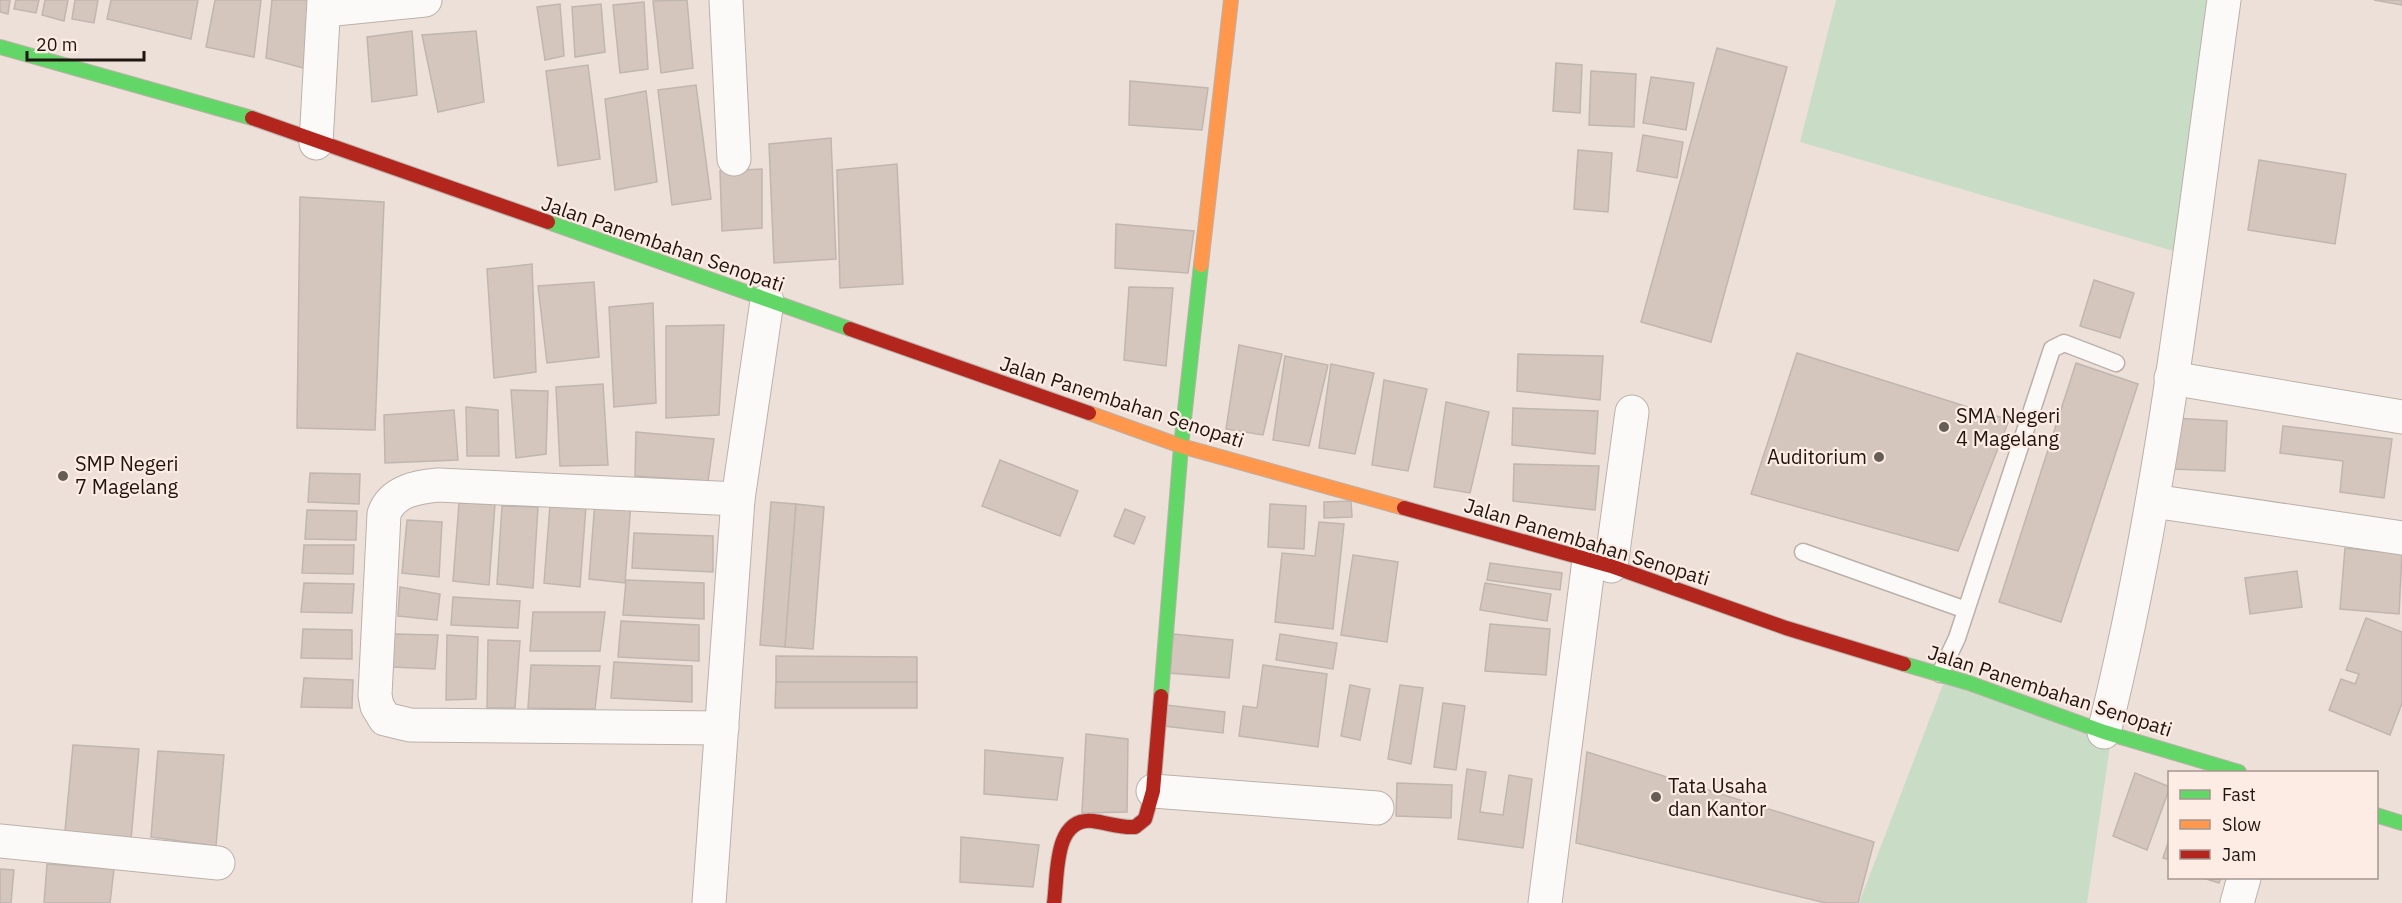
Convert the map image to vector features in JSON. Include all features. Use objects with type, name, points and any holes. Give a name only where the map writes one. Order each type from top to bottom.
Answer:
[{"type":"main road","points":[[1054,903],[1063,837],[1067,828],[1078,822],[1089,820],[1130,828],[1138,826],[1144,821],[1153,791],[1181,446],[1231,0]]},
{"type":"main road","name":"Jalan Panembahan Senopati","points":[[0,47],[232,111],[1181,446],[1600,563],[1786,628],[1940,674],[2104,732],[2236,771]]},
{"type":"main road","points":[[2378,816],[2402,823]]},
{"type":"street","points":[[316,142],[324,5],[425,0]]},
{"type":"street","points":[[726,0],[734,159]]},
{"type":"street","points":[[2104,732],[2129,632],[2153,501],[2224,0]]},
{"type":"street","points":[[709,903],[738,499],[767,301]]},
{"type":"street","points":[[2171,378],[2402,417]]},
{"type":"street","points":[[1545,903],[1600,563],[1632,412]]},
{"type":"street","points":[[722,728],[410,725],[385,719],[377,706],[375,695],[384,514],[387,505],[404,492],[438,485],[738,499]]},
{"type":"street","points":[[2153,501],[2402,538]]},
{"type":"street","points":[[1153,791],[1377,808]]},
{"type":"street","points":[[0,841],[218,863]]},
{"type":"street","points":[[2237,903],[2244,879]]},
{"type":"lane","points":[[1940,674],[1966,610],[2052,349],[2064,343],[2116,363]]},
{"type":"lane","points":[[1803,552],[1966,610]]},
{"type":"green space","points":[[1836,0],[2216,0],[2187,255],[1800,142]]},
{"type":"green space","points":[[1947,674],[2112,733],[2087,903],[1859,903]]},
{"type":"building","points":[[0,0],[10,0],[8,14],[0,12]]},
{"type":"building","points":[[16,0],[39,0],[36,13],[14,9]]},
{"type":"building","points":[[45,0],[68,0],[64,21],[42,15]]},
{"type":"building","points":[[75,0],[98,0],[94,23],[72,19]]},
{"type":"building","points":[[111,0],[198,0],[191,39],[107,19]]},
{"type":"building","points":[[215,0],[261,0],[254,57],[206,47]]},
{"type":"building","points":[[272,0],[309,0],[307,69],[266,58]]},
{"type":"building","points":[[687,0],[693,68],[661,73],[653,1]]},
{"type":"building","points":[[2374,0],[2402,0],[2402,5]]},
{"type":"building","points":[[644,2],[648,69],[620,73],[613,5]]},
{"type":"building","points":[[560,4],[564,56],[545,60],[537,7]]},
{"type":"building","points":[[601,4],[605,52],[575,57],[572,7]]},
{"type":"building","points":[[412,31],[417,95],[372,102],[367,37]]},
{"type":"building","points":[[476,31],[484,102],[438,112],[422,35]]},
{"type":"building","points":[[1717,48],[1787,67],[1711,342],[1641,322]]},
{"type":"building","points":[[1556,63],[1582,65],[1580,113],[1553,111]]},
{"type":"building","points":[[588,65],[600,159],[558,166],[546,71]]},
{"type":"building","points":[[1591,71],[1636,74],[1634,127],[1589,125]]},
{"type":"building","points":[[1651,77],[1694,83],[1686,130],[1643,123]]},
{"type":"building","points":[[1130,81],[1208,88],[1202,130],[1129,125]]},
{"type":"building","points":[[696,85],[711,199],[672,205],[658,90]]},
{"type":"building","points":[[646,91],[657,182],[615,190],[605,99]]},
{"type":"building","points":[[1643,135],[1683,142],[1677,178],[1637,171]]},
{"type":"building","points":[[831,138],[836,259],[774,263],[769,144]]},
{"type":"building","points":[[1578,150],[1612,153],[1608,212],[1574,209]]},
{"type":"building","points":[[2259,160],[2346,174],[2335,244],[2248,230]]},
{"type":"building","points":[[897,164],[903,284],[840,288],[837,170]]},
{"type":"building","points":[[762,169],[762,228],[722,231],[720,171]]},
{"type":"building","points":[[300,197],[384,202],[375,430],[297,428]]},
{"type":"building","points":[[1116,224],[1194,231],[1188,273],[1115,268]]},
{"type":"building","points":[[532,264],[536,372],[494,378],[487,269]]},
{"type":"building","points":[[2094,280],[2134,293],[2120,338],[2080,326]]},
{"type":"building","points":[[594,282],[599,357],[547,363],[538,286]]},
{"type":"building","points":[[1129,287],[1173,288],[1166,366],[1124,360]]},
{"type":"building","points":[[653,303],[656,403],[614,407],[609,307]]},
{"type":"building","points":[[724,325],[719,415],[666,418],[666,326]]},
{"type":"building","points":[[1239,345],[1282,354],[1263,435],[1226,429]]},
{"type":"building","name":"Auditorium","points":[[1797,353],[2009,420],[1958,551],[1751,494]]},
{"type":"building","points":[[1518,354],[1603,356],[1600,400],[1517,391]]},
{"type":"building","points":[[1285,356],[1328,365],[1309,446],[1273,440]]},
{"type":"building","points":[[2076,363],[2138,384],[2061,622],[1999,602]]},
{"type":"building","points":[[1331,364],[1374,373],[1355,454],[1319,448]]},
{"type":"building","points":[[1384,380],[1427,389],[1408,471],[1372,465]]},
{"type":"building","points":[[603,384],[608,465],[560,466],[556,387]]},
{"type":"building","points":[[511,390],[548,391],[546,454],[516,458]]},
{"type":"building","points":[[1446,402],[1489,412],[1470,493],[1434,487]]},
{"type":"building","points":[[466,407],[498,410],[499,456],[467,456]]},
{"type":"building","points":[[1513,408],[1598,411],[1595,454],[1512,445]]},
{"type":"building","points":[[454,410],[458,460],[385,463],[384,415]]},
{"type":"building","points":[[2173,418],[2227,421],[2225,471],[2171,469]]},
{"type":"building","points":[[2283,426],[2392,439],[2384,498],[2340,492],[2343,461],[2280,453]]},
{"type":"building","points":[[636,432],[714,439],[708,481],[635,476]]},
{"type":"building","points":[[1000,460],[1078,491],[1060,536],[982,506]]},
{"type":"building","points":[[1514,464],[1599,466],[1595,510],[1513,501]]},
{"type":"building","points":[[310,473],[360,474],[359,504],[308,502]]},
{"type":"building","points":[[595,501],[631,502],[625,583],[589,579]]},
{"type":"building","points":[[1351,501],[1352,517],[1324,518],[1324,502]]},
{"type":"building","points":[[771,502],[796,504],[785,647],[760,645]]},
{"type":"building","points":[[459,503],[495,504],[489,585],[453,581]]},
{"type":"building","points":[[796,504],[824,507],[813,649],[785,647]]},
{"type":"building","points":[[1270,504],[1306,506],[1304,549],[1268,547]]},
{"type":"building","points":[[550,505],[586,506],[580,587],[544,583]]},
{"type":"building","points":[[502,506],[538,507],[533,588],[497,584]]},
{"type":"building","points":[[1125,509],[1145,517],[1134,544],[1114,536]]},
{"type":"building","points":[[307,510],[357,511],[356,540],[305,539]]},
{"type":"building","points":[[407,520],[442,522],[439,577],[402,573]]},
{"type":"building","points":[[1319,522],[1344,524],[1333,629],[1275,622],[1282,553],[1315,556]]},
{"type":"building","points":[[634,533],[713,536],[713,572],[632,568]]},
{"type":"building","points":[[304,545],[354,545],[353,574],[302,573]]},
{"type":"building","points":[[2345,548],[2402,554],[2399,614],[2340,609]]},
{"type":"building","points":[[1353,555],[1398,562],[1387,642],[1341,635]]},
{"type":"building","points":[[1490,563],[1562,573],[1560,590],[1487,580]]},
{"type":"building","points":[[2297,571],[2302,607],[2250,614],[2245,578]]},
{"type":"building","points":[[626,580],[704,583],[704,619],[623,615]]},
{"type":"building","points":[[304,583],[354,584],[352,613],[301,612]]},
{"type":"building","points":[[1485,583],[1551,594],[1547,621],[1480,610]]},
{"type":"building","points":[[400,587],[440,594],[437,620],[398,616]]},
{"type":"building","points":[[453,597],[520,601],[518,628],[451,625]]},
{"type":"building","points":[[533,612],[605,612],[600,651],[530,651]]},
{"type":"building","points":[[2366,618],[2402,632],[2402,703],[2390,735],[2329,710],[2341,679],[2355,684],[2359,674],[2346,670]]},
{"type":"building","points":[[621,621],[699,625],[699,661],[618,657]]},
{"type":"building","points":[[1490,624],[1550,629],[1546,675],[1485,671]]},
{"type":"building","points":[[303,629],[352,630],[352,659],[301,658]]},
{"type":"building","points":[[394,634],[438,635],[435,669],[393,667]]},
{"type":"building","points":[[1173,634],[1233,640],[1229,678],[1169,673]]},
{"type":"building","points":[[1280,634],[1337,643],[1333,669],[1276,660]]},
{"type":"building","points":[[447,635],[478,637],[476,699],[446,700]]},
{"type":"building","points":[[488,640],[520,641],[515,708],[487,708]]},
{"type":"building","points":[[776,656],[917,657],[917,682],[776,682]]},
{"type":"building","points":[[614,662],[692,666],[692,702],[611,698]]},
{"type":"building","points":[[531,665],[600,666],[595,709],[528,708]]},
{"type":"building","points":[[1263,665],[1327,674],[1318,747],[1239,736],[1243,706],[1257,708]]},
{"type":"building","points":[[304,678],[353,680],[352,708],[301,707]]},
{"type":"building","points":[[776,682],[917,682],[917,708],[775,708]]},
{"type":"building","points":[[1350,685],[1370,689],[1360,740],[1341,736]]},
{"type":"building","points":[[1400,685],[1423,688],[1411,764],[1388,759]]},
{"type":"building","points":[[1443,703],[1465,706],[1456,770],[1434,767]]},
{"type":"building","points":[[1166,705],[1225,712],[1223,733],[1164,726]]},
{"type":"building","points":[[1086,734],[1128,739],[1127,812],[1082,813]]},
{"type":"building","points":[[73,745],[139,749],[131,840],[65,831]]},
{"type":"building","points":[[985,750],[1063,758],[1057,800],[984,794]]},
{"type":"building","points":[[158,751],[224,755],[216,846],[151,837]]},
{"type":"building","name":"Tata Usaha dan Kantor","points":[[1587,752],[1874,842],[1858,903],[1826,903],[1576,843]]},
{"type":"building","points":[[1467,769],[1486,772],[1480,812],[1503,815],[1509,775],[1532,779],[1523,848],[1458,839]]},
{"type":"building","points":[[2135,773],[2168,786],[2168,792],[2147,850],[2113,836]]},
{"type":"building","points":[[1397,783],[1452,785],[1451,818],[1396,816]]},
{"type":"building","points":[[961,837],[1039,845],[1033,887],[960,882]]},
{"type":"building","points":[[2168,843],[2168,859],[2163,858]]},
{"type":"building","points":[[47,864],[114,869],[110,903],[44,903]]},
{"type":"building","points":[[0,869],[14,870],[11,903],[0,903]]},
{"type":"building","points":[[2206,879],[2221,879],[2219,883]]},
{"type":"traffic: fast","points":[[0,47],[252,118]]},
{"type":"traffic: fast","points":[[548,222],[850,329]]},
{"type":"traffic: fast","points":[[1161,696],[1181,446],[1201,265]]},
{"type":"traffic: fast","points":[[1904,664],[1969,683],[2104,732],[2236,771]]},
{"type":"traffic: fast","points":[[2378,816],[2402,823]]},
{"type":"traffic: slow","points":[[1201,265],[1231,0]]},
{"type":"traffic: slow","points":[[1089,413],[1181,446],[1404,508]]},
{"type":"traffic: jam","points":[[252,118],[548,222]]},
{"type":"traffic: jam","points":[[850,329],[1089,413]]},
{"type":"traffic: jam","points":[[1404,508],[1611,566],[1786,628],[1904,664]]},
{"type":"traffic: jam","points":[[1054,903],[1060,850],[1071,828],[1080,822],[1093,821],[1135,827],[1145,819],[1153,791],[1161,696]]},
{"type":"place","name":"SMA Negeri 4 Magelang","points":[[1944,427]]},
{"type":"place","name":"Auditorium","points":[[1879,457]]},
{"type":"place","name":"SMP Negeri 7 Magelang","points":[[63,476]]},
{"type":"place","name":"Tata Usaha dan Kantor","points":[[1656,797]]}]
